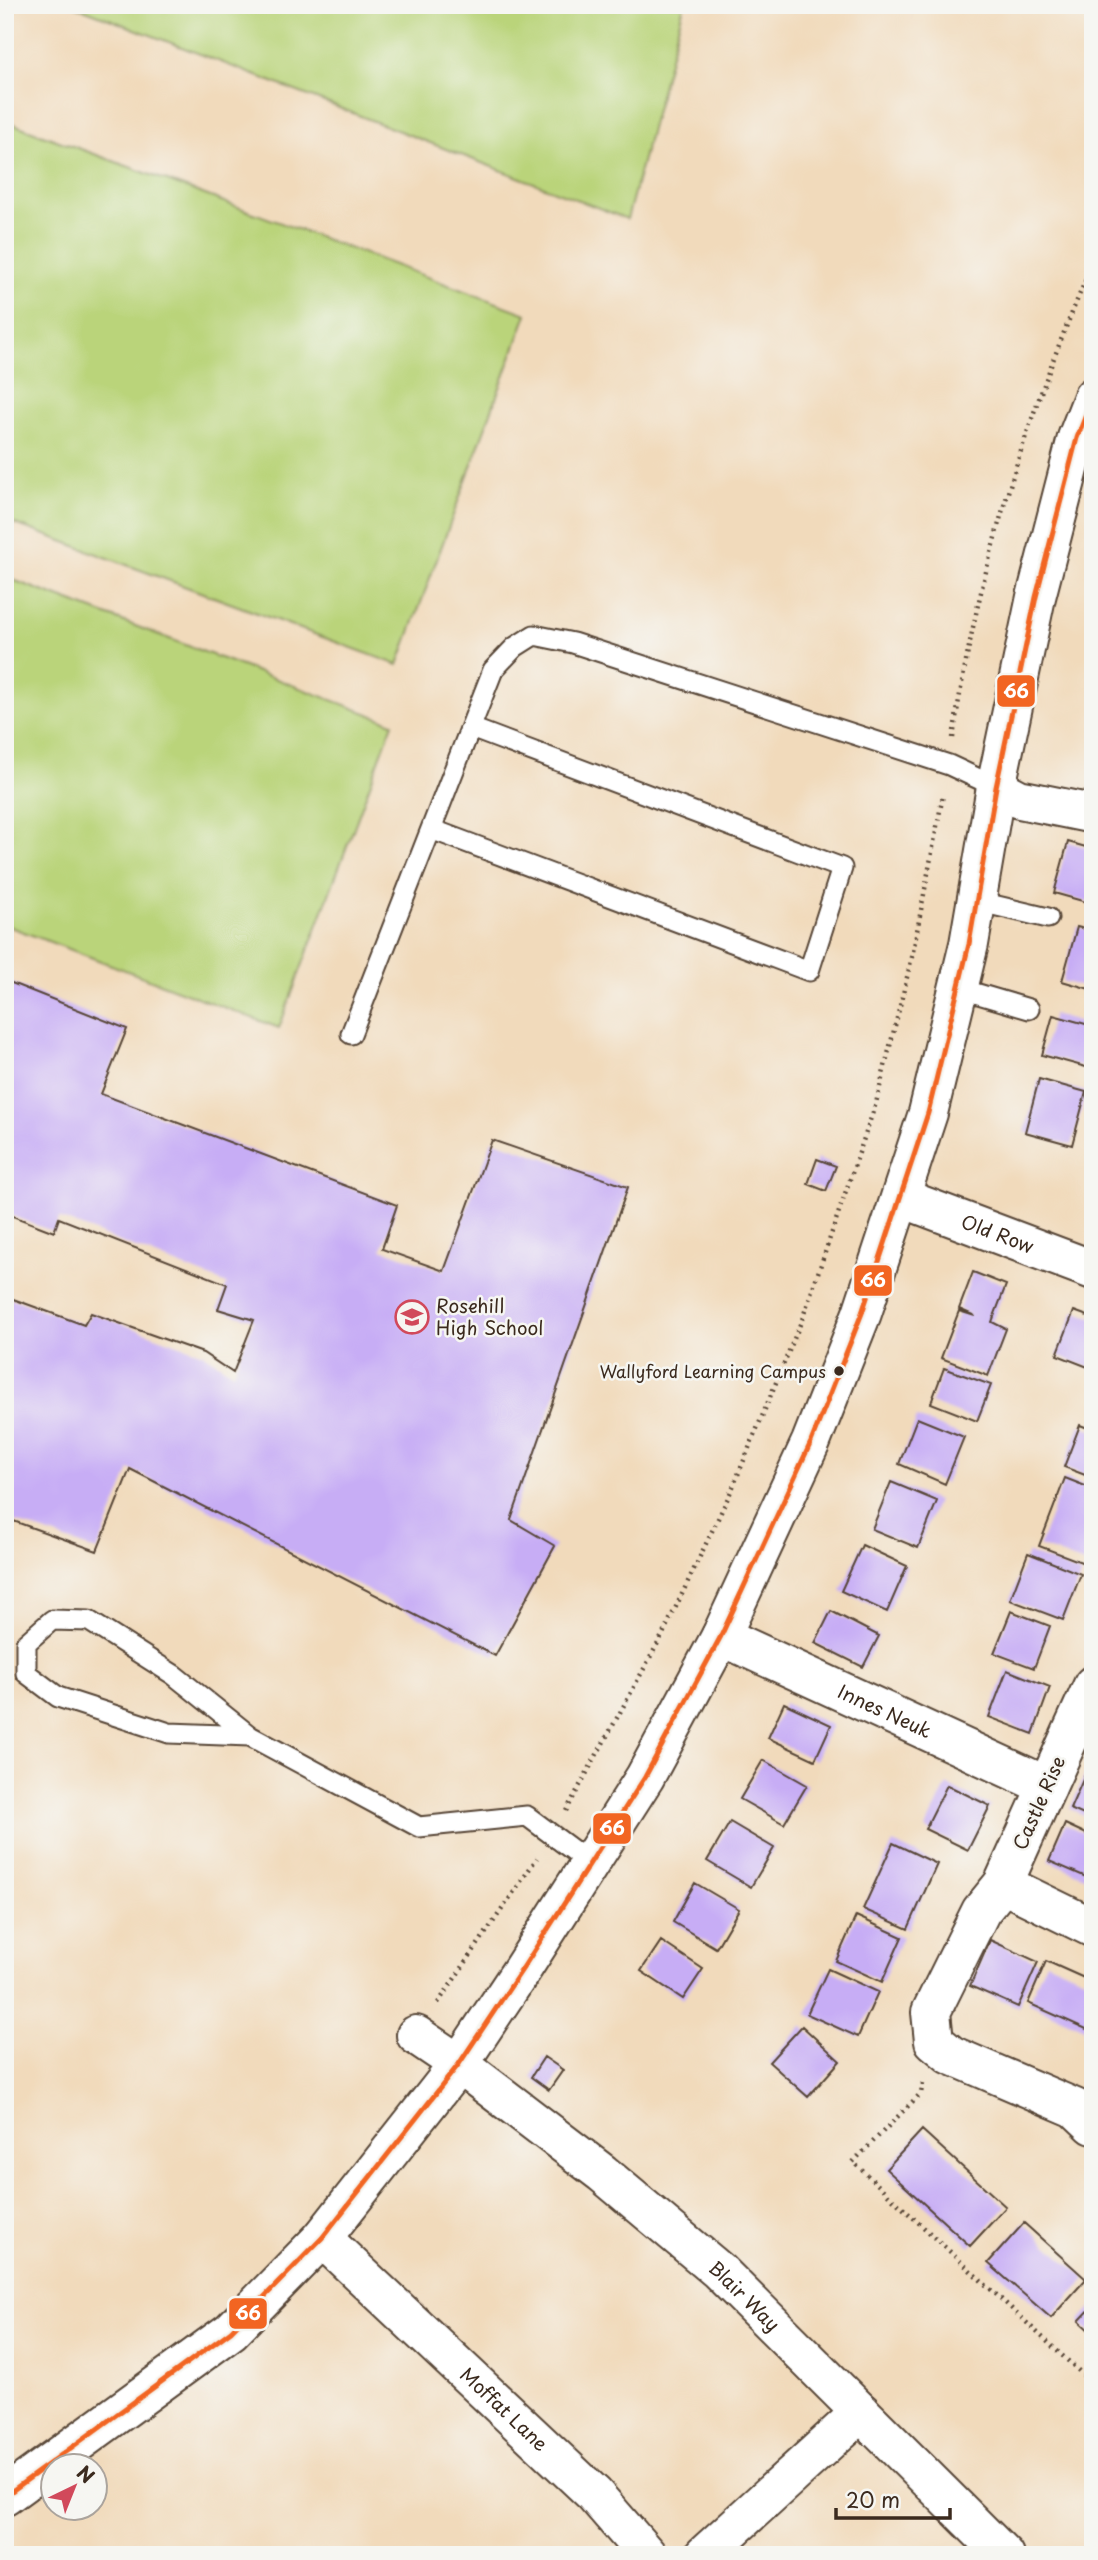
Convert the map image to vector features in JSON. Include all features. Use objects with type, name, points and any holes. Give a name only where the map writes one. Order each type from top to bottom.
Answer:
[{"type":"street","points":[[5,2496],[231,2331],[322,2238],[459,2064],[645,1777],[721,1636],[811,1442],[862,1313],[928,1113],[958,988],[1036,597],[1077,439],[1093,397]]},
{"type":"street","points":[[996,787],[1019,799],[1093,814]]},
{"type":"street","name":"Old Row","points":[[902,1198],[1093,1270]]},
{"type":"street","name":"Innes Neuk","points":[[721,1636],[1047,1786]]},
{"type":"street","name":"Castle Rise","points":[[934,2042],[931,2012],[981,1912],[1003,1884],[1093,1685]]},
{"type":"street","points":[[1003,1884],[1093,1928]]},
{"type":"street","name":"Blair Way","points":[[416,2035],[459,2064],[602,2173],[719,2272],[1004,2555]]},
{"type":"street","points":[[934,2042],[951,2055],[1075,2108],[1093,2125]]},
{"type":"street","name":"Moffat Lane","points":[[322,2238],[594,2494],[647,2555]]},
{"type":"street","points":[[704,2555],[861,2412]]},
{"type":"lane","points":[[351,1034],[493,670],[515,647],[534,635],[573,643],[949,765],[996,787]]},
{"type":"lane","points":[[431,829],[809,971],[842,868],[471,728]]},
{"type":"lane","points":[[976,901],[1048,918]]},
{"type":"lane","points":[[958,988],[1029,1009]]},
{"type":"lane","points":[[250,1735],[169,1733],[58,1698],[26,1673],[26,1643],[52,1620],[89,1621],[174,1675],[250,1735],[419,1828],[527,1816],[554,1833],[590,1863]]},
{"type":"path","points":[[416,2035],[554,1833],[663,1634],[733,1487],[803,1317],[876,1103],[912,957],[976,607],[1011,475],[1055,349],[1093,263]]},
{"type":"path","points":[[934,2042],[921,2093],[853,2162],[1093,2384]]},
{"type":"green space","points":[[73,5],[684,5],[627,219]]},
{"type":"green space","points":[[5,121],[527,314],[398,665],[5,520]]},
{"type":"green space","points":[[5,577],[393,723],[279,1028],[5,925]]},
{"type":"building","points":[[1068,842],[1093,849],[1093,904],[1054,893]]},
{"type":"building","points":[[1077,927],[1093,931],[1093,990],[1062,981]]},
{"type":"building","name":"Rosehill High School","points":[[9,982],[127,1029],[101,1094],[397,1205],[382,1249],[444,1271],[492,1140],[628,1187],[511,1520],[555,1546],[495,1656],[130,1469],[97,1551],[5,1518],[5,1296],[84,1325],[91,1313],[203,1353],[233,1373],[254,1320],[218,1309],[227,1284],[59,1218],[54,1232],[5,1213],[5,988]]},
{"type":"building","points":[[1053,1015],[1093,1026],[1093,1069],[1042,1055]]},
{"type":"building","points":[[1039,1079],[1086,1092],[1072,1145],[1025,1132]]},
{"type":"building","points":[[817,1159],[836,1166],[826,1191],[808,1184]]},
{"type":"building","points":[[973,1272],[1006,1285],[992,1322],[1006,1329],[988,1376],[941,1358],[959,1311],[975,1316],[959,1309]]},
{"type":"building","points":[[1074,1311],[1093,1318],[1093,1369],[1057,1355]]},
{"type":"building","points":[[944,1368],[991,1385],[977,1421],[931,1403]]},
{"type":"building","points":[[917,1418],[964,1437],[945,1484],[899,1464]]},
{"type":"building","points":[[1080,1425],[1093,1430],[1093,1478],[1064,1467]]},
{"type":"building","points":[[1065,1478],[1093,1489],[1093,1540],[1084,1563],[1039,1546]]},
{"type":"building","points":[[891,1482],[937,1501],[918,1548],[872,1529]]},
{"type":"building","points":[[862,1545],[907,1566],[887,1612],[841,1591]]},
{"type":"building","points":[[1028,1553],[1081,1574],[1063,1620],[1010,1600]]},
{"type":"building","points":[[831,1611],[879,1636],[863,1667],[815,1643]]},
{"type":"building","points":[[1011,1611],[1050,1626],[1034,1668],[994,1653]]},
{"type":"building","points":[[1007,1670],[1050,1687],[1033,1734],[989,1717]]},
{"type":"building","points":[[784,1703],[831,1725],[815,1760],[768,1738]]},
{"type":"building","points":[[1093,1757],[1093,1819],[1070,1809]]},
{"type":"building","points":[[763,1760],[807,1785],[784,1824],[740,1799]]},
{"type":"building","points":[[947,1785],[990,1806],[968,1850],[925,1829]]},
{"type":"building","points":[[730,1822],[774,1848],[751,1887],[707,1861]]},
{"type":"building","points":[[1065,1824],[1093,1837],[1093,1880],[1049,1861]]},
{"type":"building","points":[[893,1843],[937,1864],[908,1929],[863,1909]]},
{"type":"building","points":[[695,1883],[739,1909],[716,1948],[673,1922]]},
{"type":"building","points":[[856,1916],[902,1937],[882,1982],[836,1961]]},
{"type":"building","points":[[990,1940],[1038,1962],[1018,2007],[970,1986]]},
{"type":"building","points":[[661,1941],[703,1969],[683,1999],[641,1971]]},
{"type":"building","points":[[1046,1961],[1093,1982],[1093,2032],[1028,2003]]},
{"type":"building","points":[[828,1969],[878,1992],[858,2037],[807,2014]]},
{"type":"building","points":[[802,2026],[840,2061],[808,2097],[769,2062]]},
{"type":"building","points":[[544,2057],[563,2070],[549,2090],[531,2077]]},
{"type":"building","points":[[922,2130],[1006,2207],[970,2246],[886,2169]]},
{"type":"building","points":[[1024,2223],[1086,2279],[1051,2318],[988,2263]]},
{"type":"building","points":[[1093,2306],[1093,2334],[1079,2321]]},
{"type":"transit line","name":"66","points":[[5,2496],[231,2331],[322,2238],[459,2064],[523,1968],[645,1777],[721,1636],[811,1442],[862,1313],[928,1113],[969,944],[996,787],[1036,597],[1077,438],[1093,397]]},
{"type":"place","name":"Rosehill High School","points":[[412,1317]]},
{"type":"place","name":"Wallyford Learning Campus","points":[[839,1371]]}]
